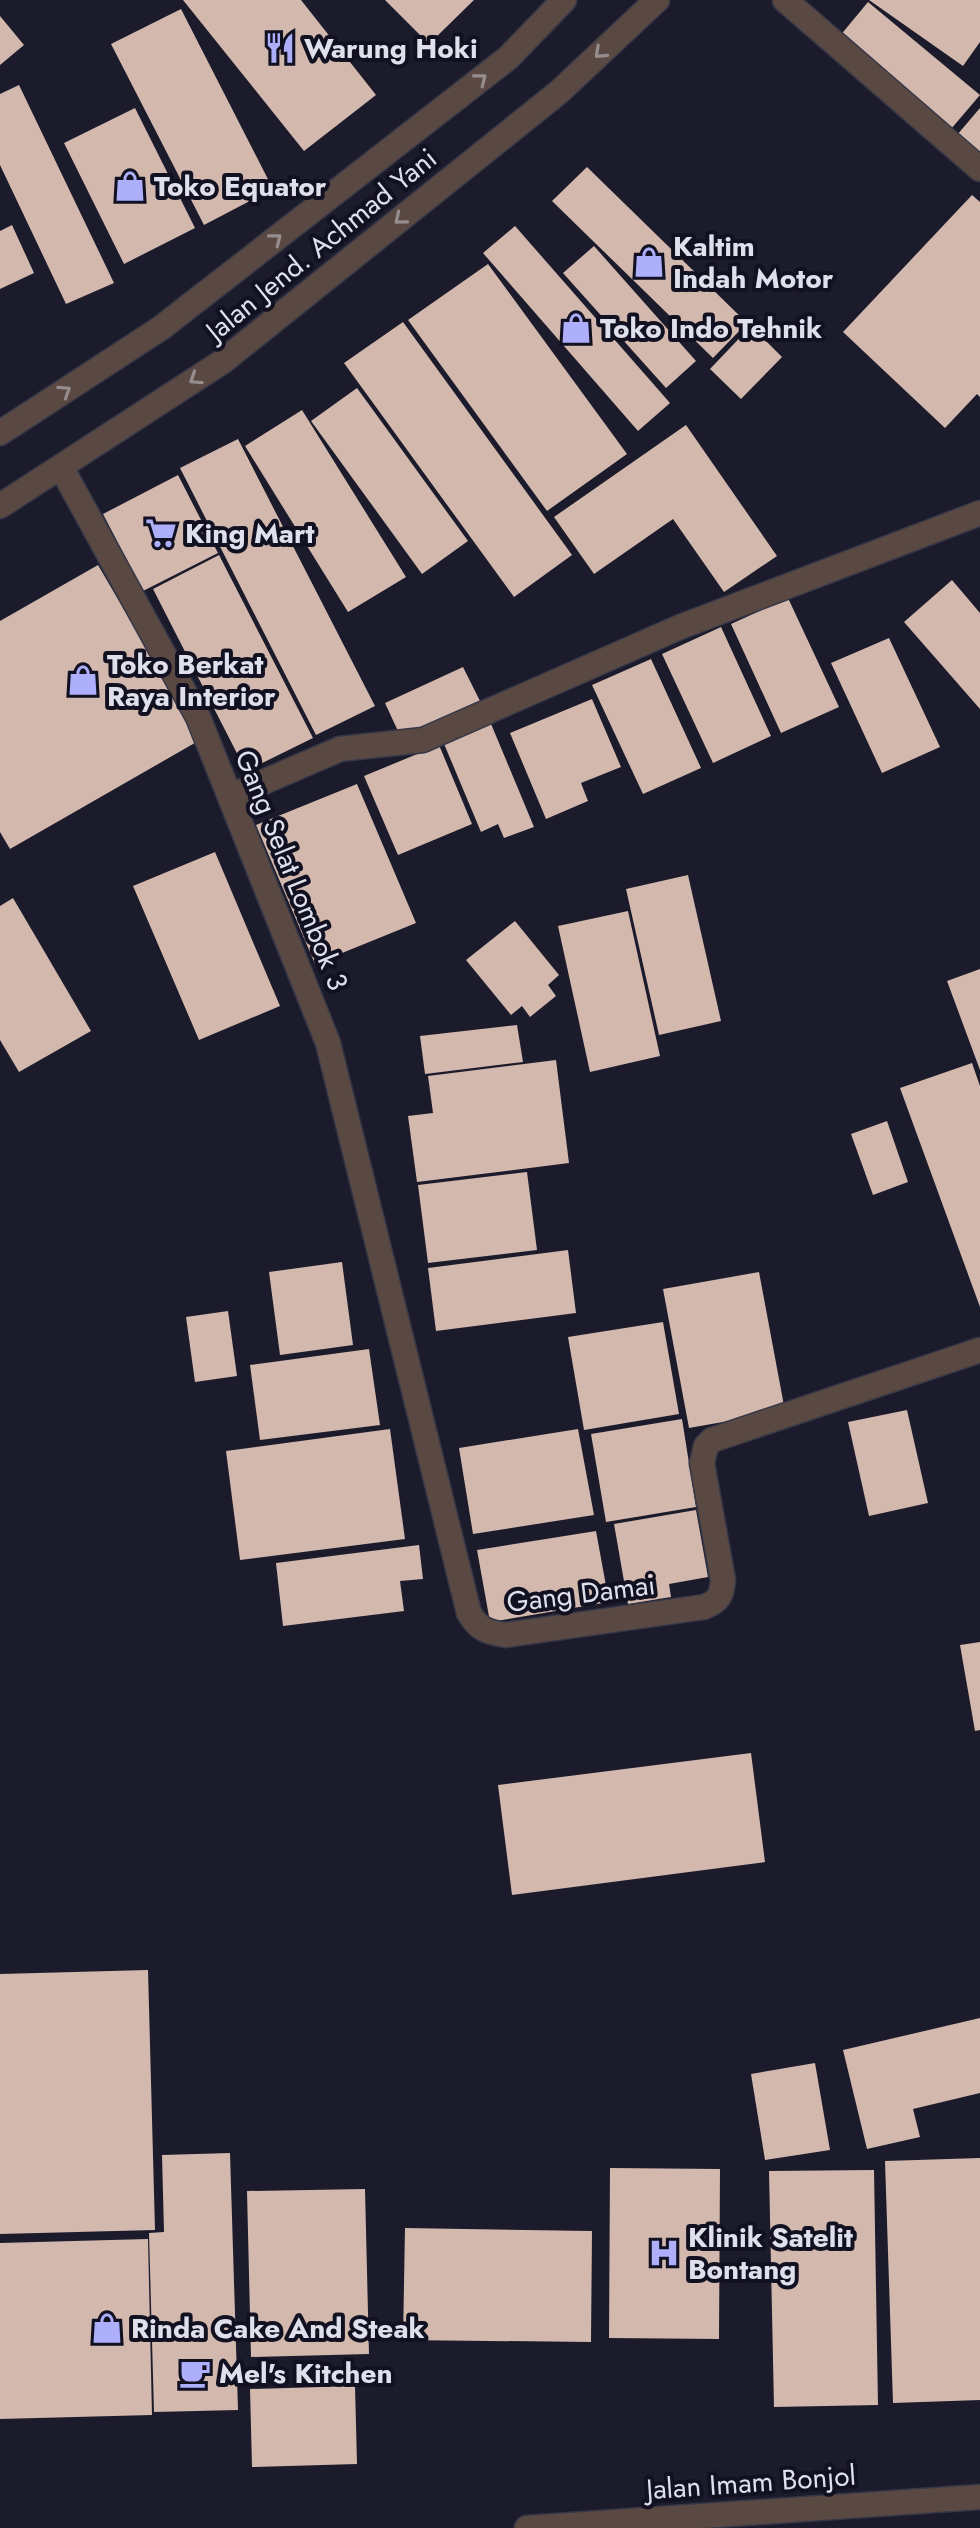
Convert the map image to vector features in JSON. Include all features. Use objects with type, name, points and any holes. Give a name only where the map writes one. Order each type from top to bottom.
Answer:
[{"type":"street","name":"Jalan Jend. Achmad Yani","points":[[0,433],[161,328],[508,58],[564,0]]},
{"type":"street","name":"Jalan Jend. Achmad Yani","points":[[0,506],[222,362],[559,92],[657,0]]},
{"type":"street","points":[[785,0],[980,169]]},
{"type":"street","name":"Gang Selat Lombok 3","points":[[61,467],[198,717],[328,1043],[336,1075]]},
{"type":"street","points":[[231,796],[340,749],[423,740],[680,627],[980,513]]},
{"type":"street","name":"Gang Damai","points":[[336,1075],[469,1613],[475,1624],[486,1632],[505,1635],[704,1607],[717,1602],[722,1593],[723,1580],[702,1463],[706,1446],[712,1440],[980,1350]]},
{"type":"street","name":"Jalan Imam Bonjol","points":[[527,2528],[980,2497]]},
{"type":"building","name":"Warung Hoki","points":[[183,0],[301,0],[376,95],[304,151]]},
{"type":"building","points":[[385,0],[474,0],[429,44]]},
{"type":"building","points":[[869,0],[980,0],[980,42],[963,66]]},
{"type":"building","points":[[868,2],[980,95],[951,129],[839,37]]},
{"type":"building","points":[[181,9],[273,189],[204,225],[111,44]]},
{"type":"building","points":[[0,16],[24,45],[0,65]]},
{"type":"building","points":[[19,85],[114,283],[66,304],[0,165],[0,94]]},
{"type":"building","name":"Toko Equator","points":[[135,108],[195,228],[124,264],[64,143]]},
{"type":"building","points":[[980,108],[980,155],[957,135]]},
{"type":"building","name":"Kaltim Indah Motor","points":[[587,167],[747,323],[713,358],[552,201]]},
{"type":"building","points":[[972,195],[980,202],[980,397],[977,394],[945,428],[843,332]]},
{"type":"building","points":[[12,225],[34,273],[0,289],[0,231]]},
{"type":"building","name":"Toko Indo Tehnik","points":[[515,226],[670,403],[638,431],[483,253]]},
{"type":"building","points":[[594,246],[696,361],[666,388],[563,273]]},
{"type":"building","points":[[488,264],[627,454],[547,511],[408,320]]},
{"type":"building","points":[[403,322],[572,555],[514,597],[344,363]]},
{"type":"building","points":[[751,326],[782,357],[741,399],[710,369]]},
{"type":"building","points":[[357,388],[468,541],[422,574],[311,421]]},
{"type":"building","points":[[302,410],[406,577],[348,612],[245,446]]},
{"type":"building","points":[[686,425],[777,556],[724,592],[673,519],[594,574],[554,517]]},
{"type":"building","points":[[238,439],[375,706],[316,735],[180,468]]},
{"type":"building","name":"King Mart","points":[[178,475],[218,553],[143,591],[103,514]]},
{"type":"building","points":[[219,555],[313,738],[246,771],[153,589]]},
{"type":"building","name":"Toko Berkat Raya Interior","points":[[98,565],[200,740],[10,849],[0,832],[0,621]]},
{"type":"building","points":[[952,580],[980,613],[980,709],[904,622]]},
{"type":"building","points":[[788,598],[839,707],[781,733],[731,624]]},
{"type":"building","points":[[721,627],[771,736],[713,763],[662,654]]},
{"type":"building","points":[[889,638],[940,747],[882,773],[831,663]]},
{"type":"building","points":[[651,659],[701,768],[643,794],[592,685]]},
{"type":"building","points":[[463,667],[482,705],[403,742],[385,703]]},
{"type":"building","points":[[592,699],[621,767],[581,783],[588,801],[546,819],[510,733]]},
{"type":"building","points":[[489,719],[534,827],[504,838],[498,824],[481,832],[442,739]]},
{"type":"building","points":[[439,745],[472,824],[398,855],[364,776]]},
{"type":"building","points":[[357,784],[416,923],[315,964],[256,825]]},
{"type":"building","points":[[215,852],[280,1006],[199,1040],[133,886]]},
{"type":"building","points":[[688,875],[721,1021],[659,1035],[626,889]]},
{"type":"building","points":[[13,898],[91,1031],[19,1072],[0,1040],[0,906]]},
{"type":"building","points":[[628,911],[660,1056],[590,1072],[558,926]]},
{"type":"building","points":[[515,921],[559,975],[548,985],[556,996],[530,1017],[522,1006],[511,1015],[466,960]]},
{"type":"building","points":[[980,969],[980,1070],[947,981]]},
{"type":"building","points":[[517,1025],[523,1062],[425,1074],[420,1036]]},
{"type":"building","points":[[556,1060],[569,1163],[417,1182],[408,1116],[433,1113],[428,1076]]},
{"type":"building","points":[[972,1063],[980,1086],[980,1307],[900,1088]]},
{"type":"building","points":[[887,1121],[908,1182],[873,1195],[851,1134]]},
{"type":"building","points":[[527,1172],[537,1250],[428,1263],[418,1185]]},
{"type":"building","points":[[568,1250],[576,1313],[436,1331],[428,1268]]},
{"type":"building","points":[[342,1262],[353,1345],[280,1355],[269,1272]]},
{"type":"building","points":[[759,1272],[785,1411],[689,1428],[663,1289]]},
{"type":"building","points":[[228,1311],[237,1376],[195,1382],[186,1317]]},
{"type":"building","points":[[663,1322],[679,1414],[584,1430],[568,1337]]},
{"type":"building","points":[[369,1349],[380,1425],[260,1440],[250,1365]]},
{"type":"building","points":[[907,1410],[928,1503],[869,1516],[848,1422]]},
{"type":"building","points":[[682,1419],[696,1507],[606,1522],[591,1434]]},
{"type":"building","points":[[390,1429],[405,1539],[240,1560],[226,1451]]},
{"type":"building","points":[[578,1429],[594,1515],[473,1534],[459,1448]]},
{"type":"building","points":[[696,1510],[708,1577],[669,1584],[671,1597],[628,1604],[614,1524]]},
{"type":"building","points":[[596,1531],[609,1602],[490,1622],[477,1550]]},
{"type":"building","points":[[419,1545],[423,1579],[400,1581],[404,1611],[283,1626],[276,1563]]},
{"type":"building","points":[[980,1642],[980,1730],[975,1731],[960,1645]]},
{"type":"building","points":[[751,1753],[765,1862],[512,1895],[498,1785]]},
{"type":"building","points":[[148,1970],[155,2230],[0,2234],[0,1974]]},
{"type":"building","points":[[980,2018],[980,2093],[913,2109],[920,2137],[867,2149],[843,2050]]},
{"type":"building","points":[[815,2063],[830,2150],[765,2160],[751,2074]]},
{"type":"building","points":[[230,2153],[238,2410],[154,2412],[149,2233],[164,2232],[162,2155]]},
{"type":"building","points":[[980,2158],[980,2400],[893,2403],[885,2161]]},
{"type":"building","name":"Klinik Satelit Bontang","points":[[610,2168],[720,2169],[719,2339],[609,2338]]},
{"type":"building","points":[[874,2170],[878,2405],[774,2407],[769,2171]]},
{"type":"building","points":[[365,2189],[369,2354],[251,2357],[247,2191]]},
{"type":"building","points":[[405,2228],[592,2231],[591,2342],[403,2340]]},
{"type":"building","points":[[148,2239],[152,2415],[0,2419],[0,2243]]},
{"type":"building","points":[[355,2386],[357,2464],[252,2467],[250,2389]]},
{"type":"place","name":"Warung Hoki","points":[[280,48]]},
{"type":"place","name":"Toko Equator","points":[[130,186]]},
{"type":"place","name":"Kaltim Indah Motor","points":[[649,262]]},
{"type":"place","name":"Toko Indo Tehnik","points":[[576,328]]},
{"type":"place","name":"King Mart","points":[[161,533]]},
{"type":"place","name":"Toko Berkat Raya Interior","points":[[83,680]]},
{"type":"place","name":"Klinik Satelit Bontang","points":[[664,2253]]},
{"type":"place","name":"Rinda Cake And Steak","points":[[107,2328]]},
{"type":"place","name":"Mel's Kitchen","points":[[195,2373]]}]
